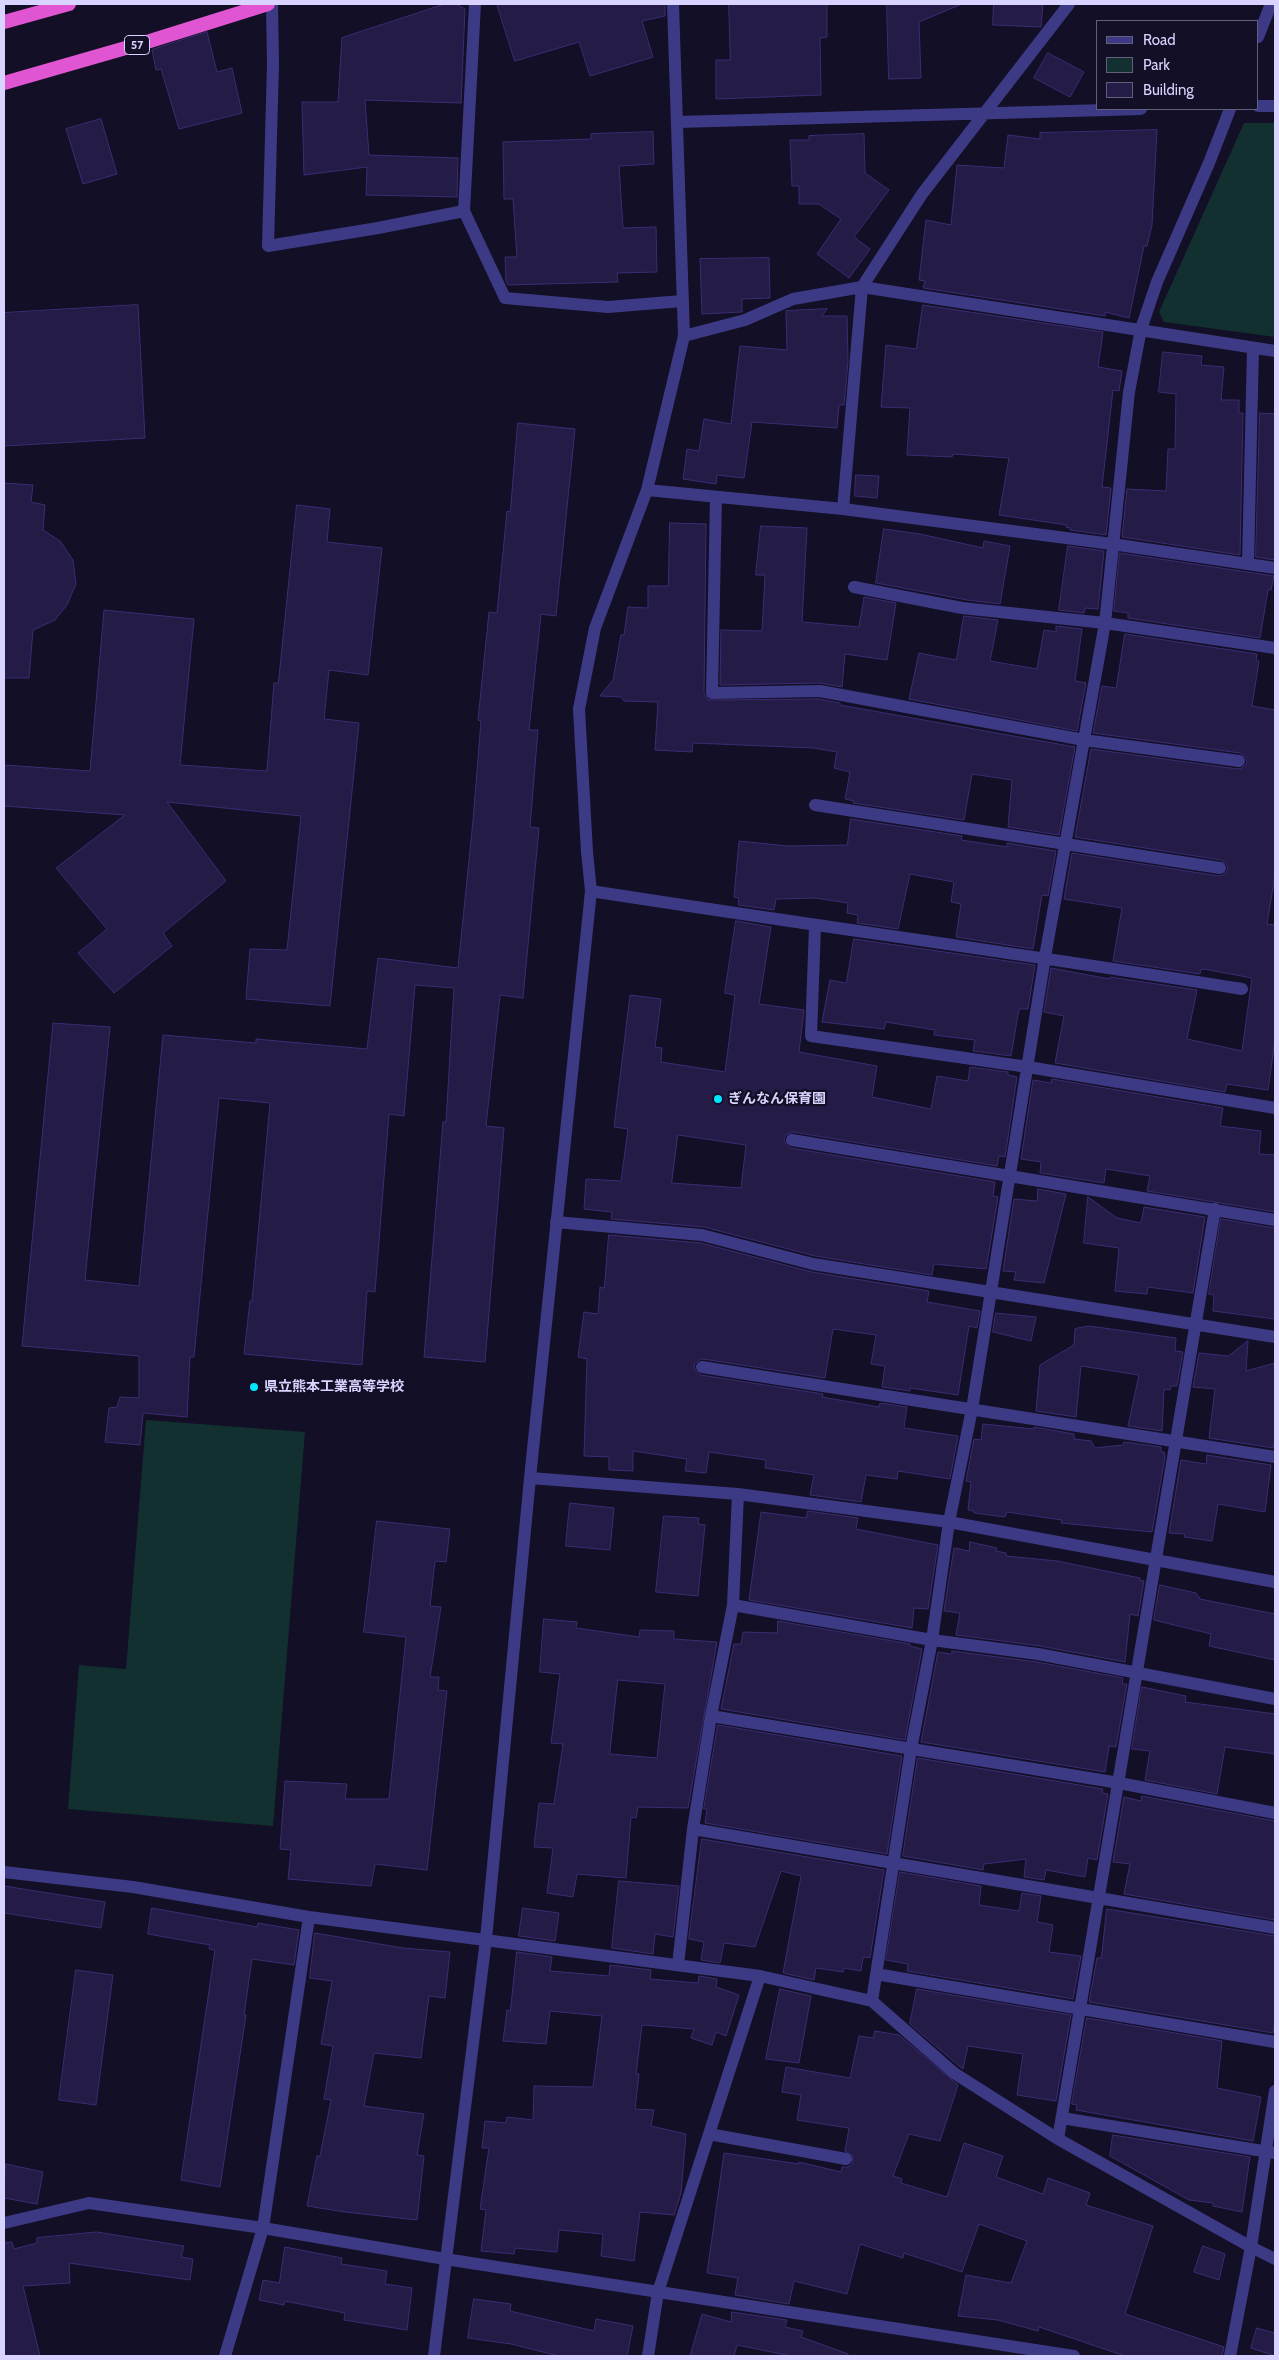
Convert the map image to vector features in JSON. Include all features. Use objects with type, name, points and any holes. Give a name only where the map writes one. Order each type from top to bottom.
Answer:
[{"type":"highway","points":[[4,22],[69,4]]},
{"type":"highway","name":"57","points":[[4,83],[270,4]]},
{"type":"street","points":[[270,4],[273,64],[268,246],[378,228],[464,211]]},
{"type":"street","points":[[475,4],[464,211],[505,298],[608,307],[682,301]]},
{"type":"street","points":[[434,2356],[486,1939],[530,1478],[591,891],[579,709],[595,628],[647,490],[684,336],[673,4]]},
{"type":"street","points":[[843,509],[862,287],[922,194],[1069,4]]},
{"type":"street","points":[[1259,34],[1271,4]]},
{"type":"street","points":[[1259,106],[1275,106]]},
{"type":"street","points":[[678,122],[1102,110]]},
{"type":"street","points":[[872,2001],[892,1862],[932,1640],[949,1522],[972,1410],[1045,957],[1105,623],[1129,392],[1141,329],[1157,282],[1209,163],[1230,110]]},
{"type":"street","points":[[684,336],[745,320],[793,299],[862,287],[1275,350]]},
{"type":"street","points":[[1248,563],[1253,348]]},
{"type":"street","points":[[647,490],[843,509],[1112,544],[1275,568]]},
{"type":"street","points":[[716,497],[712,693],[820,691],[1084,740],[1239,761]]},
{"type":"street","points":[[854,587],[962,608],[1105,623],[1275,648]]},
{"type":"street","points":[[815,805],[1220,868]]},
{"type":"street","points":[[591,891],[815,926],[1045,957],[1242,988]]},
{"type":"street","points":[[815,926],[811,1036],[1028,1067],[1275,1108]]},
{"type":"street","points":[[792,1140],[1275,1220]]},
{"type":"street","points":[[1058,2138],[1214,1209]]},
{"type":"street","points":[[556,1222],[702,1235],[814,1264],[1275,1337]]},
{"type":"street","points":[[702,1368],[1275,1457]]},
{"type":"street","points":[[530,1478],[738,1494],[949,1522],[1275,1582]]},
{"type":"street","points":[[678,1965],[693,1829],[711,1716],[733,1605],[738,1494]]},
{"type":"street","points":[[733,1605],[932,1640],[1038,1654],[1275,1699]]},
{"type":"street","points":[[711,1716],[1118,1783],[1275,1813]]},
{"type":"street","points":[[693,1829],[1275,1928]]},
{"type":"street","points":[[4,1872],[133,1887],[309,1917],[760,1976],[872,2001],[954,2073],[1058,2138],[1275,2259]]},
{"type":"street","points":[[225,2356],[263,2228],[309,1917]]},
{"type":"street","points":[[876,1974],[1275,2042]]},
{"type":"street","points":[[648,2356],[658,2292],[760,1976]]},
{"type":"street","points":[[1230,2356],[1270,2153],[1275,2091]]},
{"type":"street","points":[[1062,2118],[1270,2153]]},
{"type":"street","points":[[709,2134],[846,2159]]},
{"type":"street","points":[[4,2223],[88,2203],[263,2228],[445,2259],[1074,2356]]},
{"type":"green space","points":[[1244,123],[1275,123],[1275,337],[1164,322],[1159,312]]},
{"type":"green space","points":[[146,1420],[305,1432],[273,1826],[68,1809],[79,1665],[126,1669]]},
{"type":"building","points":[[445,4],[456,4],[465,9],[461,103],[365,100],[369,155],[458,158],[457,197],[366,195],[367,167],[304,175],[302,102],[338,102],[342,38]]},
{"type":"building","points":[[497,4],[665,4],[665,16],[642,21],[653,57],[590,76],[579,42],[515,61]]},
{"type":"building","points":[[729,4],[827,4],[827,37],[820,38],[821,95],[716,99],[716,60],[730,60]]},
{"type":"building","points":[[887,4],[962,4],[919,22],[921,78],[889,79]]},
{"type":"building","points":[[994,4],[1043,4],[1041,27],[993,25]]},
{"type":"building","points":[[207,32],[217,72],[232,68],[242,113],[179,129],[161,69],[156,70],[152,50]]},
{"type":"building","points":[[1048,53],[1084,72],[1070,97],[1034,78]]},
{"type":"building","points":[[101,119],[117,174],[83,184],[66,129]]},
{"type":"building","points":[[1157,130],[1152,225],[1147,246],[1144,246],[1129,318],[1105,312],[1105,316],[923,288],[925,281],[919,280],[926,220],[951,225],[957,165],[1004,168],[1008,135],[1040,139],[1040,133]]},
{"type":"building","points":[[653,132],[654,164],[619,166],[623,228],[656,227],[657,272],[617,273],[618,282],[508,285],[505,257],[517,257],[513,199],[504,199],[503,142],[591,139],[591,134]]},
{"type":"building","points":[[864,134],[865,173],[889,190],[854,237],[870,249],[849,278],[817,254],[841,219],[819,204],[799,204],[799,186],[792,186],[790,140],[809,140],[809,136]]},
{"type":"building","points":[[769,258],[770,298],[742,299],[742,312],[702,314],[700,259]]},
{"type":"building","points":[[138,305],[145,438],[4,446],[4,313]]},
{"type":"building","points":[[923,305],[1103,332],[1098,367],[1122,371],[1119,391],[1113,390],[1102,487],[1111,488],[1106,535],[1070,530],[1070,528],[1066,527],[1067,525],[999,515],[1009,458],[953,454],[952,457],[907,455],[910,408],[881,407],[886,345],[916,349]]},
{"type":"building","points":[[827,309],[822,316],[847,316],[848,361],[844,405],[839,405],[837,428],[752,422],[744,478],[717,475],[716,484],[683,479],[687,449],[699,451],[704,419],[731,424],[740,346],[787,350],[786,311]]},
{"type":"building","points":[[1163,352],[1202,356],[1201,365],[1224,367],[1221,400],[1239,400],[1239,413],[1243,413],[1240,555],[1122,537],[1127,489],[1166,491],[1168,449],[1175,449],[1176,394],[1159,392]]},
{"type":"building","points":[[1260,413],[1275,414],[1275,560],[1256,557]]},
{"type":"building","points":[[518,423],[575,429],[556,616],[541,614],[529,730],[538,730],[530,827],[539,828],[523,998],[500,995],[486,1126],[504,1128],[485,1362],[424,1357],[443,1122],[446,1122],[454,988],[415,985],[404,1116],[389,1114],[375,1292],[367,1291],[362,1365],[244,1354],[250,1301],[252,1301],[270,1103],[219,1098],[194,1357],[190,1357],[187,1417],[143,1413],[140,1445],[105,1442],[109,1408],[117,1407],[120,1397],[139,1398],[139,1356],[22,1346],[53,1023],[110,1027],[85,1280],[139,1286],[163,1035],[256,1043],[256,1039],[367,1049],[378,958],[458,968],[473,821],[481,721],[478,720],[489,612],[497,613],[507,511],[510,512]]},
{"type":"building","points":[[856,475],[879,476],[877,498],[855,496]]},
{"type":"building","points":[[4,483],[33,485],[31,502],[45,505],[43,530],[60,541],[73,560],[76,584],[67,605],[55,620],[33,630],[29,678],[4,678]]},
{"type":"building","points":[[297,505],[330,509],[327,542],[382,548],[368,675],[329,670],[324,719],[359,723],[330,1006],[246,999],[250,949],[287,950],[301,816],[167,802],[226,881],[163,933],[172,946],[114,993],[78,953],[107,929],[56,868],[125,815],[4,806],[4,765],[90,771],[104,610],[194,619],[180,765],[267,771],[274,683],[278,683]]},
{"type":"building","points":[[670,523],[706,524],[704,693],[708,700],[819,699],[840,703],[840,705],[1075,747],[1059,835],[1008,827],[1012,780],[972,774],[964,820],[853,803],[854,801],[845,799],[850,772],[834,768],[837,752],[814,748],[693,743],[692,752],[655,750],[658,702],[624,701],[621,697],[600,696],[613,680],[621,635],[624,635],[628,607],[648,608],[648,586],[668,586]]},
{"type":"building","points":[[761,526],[807,528],[802,622],[859,627],[864,597],[896,603],[887,660],[845,654],[842,687],[820,683],[720,685],[721,630],[762,631],[765,575],[756,575]]},
{"type":"building","points":[[884,529],[920,534],[983,548],[984,541],[1010,546],[1000,604],[967,600],[876,583]]},
{"type":"building","points":[[1068,546],[1104,551],[1098,609],[1085,608],[1084,613],[1059,610]]},
{"type":"building","points":[[1120,553],[1274,576],[1271,590],[1268,590],[1260,638],[1128,618],[1128,613],[1114,611]]},
{"type":"building","points":[[964,616],[998,620],[990,661],[1037,669],[1044,630],[1056,632],[1056,626],[1082,629],[1075,681],[1086,683],[1077,731],[909,699],[919,653],[956,660]]},
{"type":"building","points":[[1125,634],[1257,654],[1256,661],[1259,661],[1252,706],[1275,710],[1275,875],[1267,924],[1275,925],[1275,1040],[1268,1090],[1227,1084],[1225,1092],[1055,1063],[1064,1016],[1044,1012],[1051,968],[1110,979],[1110,977],[1197,990],[1187,1039],[1242,1051],[1252,978],[1204,969],[1201,970],[1200,974],[1113,961],[1122,908],[1064,899],[1072,853],[1219,876],[1228,870],[1227,865],[1221,860],[1075,837],[1091,749],[1238,769],[1247,763],[1246,758],[1240,753],[1093,733],[1102,686],[1116,688]]},
{"type":"building","points":[[851,819],[962,836],[961,840],[1007,847],[1007,843],[1056,851],[1048,896],[1042,895],[1033,949],[956,937],[961,904],[951,902],[954,882],[910,874],[898,929],[857,923],[858,915],[847,913],[848,903],[815,898],[776,899],[774,910],[738,905],[739,898],[734,897],[739,841],[788,846],[847,845]]},
{"type":"building","points":[[736,921],[771,927],[759,1004],[804,1010],[799,1052],[877,1066],[872,1097],[931,1109],[937,1076],[968,1081],[970,1067],[1008,1072],[1008,1075],[1017,1077],[1005,1157],[999,1156],[997,1166],[793,1132],[786,1135],[784,1139],[787,1146],[791,1148],[995,1182],[993,1196],[998,1197],[986,1269],[934,1264],[932,1275],[815,1256],[704,1227],[611,1219],[612,1212],[584,1209],[586,1179],[621,1181],[628,1129],[614,1127],[630,995],[661,999],[655,1047],[662,1048],[661,1062],[725,1072],[735,995],[725,993]],"holes":[[[678,1135],[746,1145],[741,1188],[672,1183]]]},
{"type":"building","points":[[854,939],[1035,965],[1028,1009],[1019,1009],[1011,1056],[973,1051],[975,1040],[934,1035],[935,1030],[886,1022],[884,1029],[822,1022],[830,980],[846,983]]},
{"type":"building","points":[[1052,1079],[1223,1108],[1220,1126],[1261,1131],[1259,1154],[1275,1155],[1275,1212],[1147,1191],[1150,1176],[1106,1169],[1104,1183],[1040,1173],[1041,1162],[1021,1159],[1033,1080],[1051,1083]]},
{"type":"building","points":[[1038,1189],[1066,1194],[1044,1283],[1014,1280],[1016,1272],[1003,1271],[1014,1199],[1037,1201]]},
{"type":"building","points":[[1088,1197],[1117,1218],[1141,1223],[1144,1207],[1205,1217],[1193,1293],[1148,1287],[1147,1294],[1115,1291],[1119,1248],[1084,1243]]},
{"type":"building","points":[[1221,1219],[1275,1228],[1275,1319],[1213,1311],[1214,1295],[1209,1294]]},
{"type":"building","points":[[609,1235],[701,1243],[812,1272],[929,1291],[927,1302],[980,1311],[977,1328],[969,1326],[958,1395],[910,1388],[910,1391],[882,1387],[885,1366],[871,1364],[876,1335],[833,1329],[825,1378],[703,1359],[694,1365],[695,1370],[701,1375],[823,1394],[822,1397],[879,1407],[880,1403],[907,1407],[904,1428],[958,1436],[950,1479],[898,1471],[897,1479],[866,1475],[861,1502],[810,1495],[814,1475],[765,1468],[766,1460],[709,1452],[706,1473],[685,1471],[687,1459],[633,1451],[633,1471],[609,1470],[609,1457],[584,1456],[587,1359],[578,1357],[584,1312],[598,1314],[600,1287],[604,1288]]},
{"type":"building","points":[[996,1313],[1036,1317],[1031,1341],[993,1332]]},
{"type":"building","points":[[1089,1326],[1176,1338],[1175,1351],[1183,1352],[1177,1386],[1171,1386],[1170,1390],[1164,1389],[1162,1431],[1128,1426],[1139,1375],[1081,1366],[1076,1417],[1036,1411],[1040,1365],[1074,1345],[1075,1329]]},
{"type":"building","points":[[1248,1341],[1246,1371],[1275,1363],[1275,1441],[1273,1448],[1209,1438],[1215,1389],[1193,1387],[1199,1353],[1228,1356]]},
{"type":"building","points":[[983,1424],[1034,1429],[1034,1427],[1074,1434],[1074,1439],[1091,1441],[1095,1448],[1123,1445],[1124,1442],[1161,1447],[1161,1452],[1164,1452],[1165,1457],[1152,1532],[1061,1523],[1062,1520],[1007,1512],[1005,1517],[974,1513],[974,1511],[968,1510],[971,1482],[966,1481],[974,1439],[981,1440]]},
{"type":"building","points":[[1207,1455],[1271,1465],[1265,1512],[1218,1504],[1212,1541],[1184,1537],[1185,1534],[1169,1533],[1181,1460],[1206,1464]]},
{"type":"building","points":[[570,1503],[614,1508],[610,1550],[566,1546]]},
{"type":"building","points":[[808,1511],[858,1518],[856,1529],[938,1545],[928,1609],[914,1608],[912,1628],[749,1600],[761,1512],[806,1518]]},
{"type":"building","points":[[664,1516],[699,1518],[698,1524],[705,1525],[698,1596],[656,1592]]},
{"type":"building","points":[[377,1521],[450,1529],[446,1562],[435,1561],[430,1606],[441,1607],[430,1677],[439,1677],[438,1690],[447,1691],[427,1870],[375,1864],[371,1886],[288,1879],[291,1850],[280,1849],[285,1781],[347,1784],[345,1799],[389,1799],[406,1637],[364,1632]]},
{"type":"building","points":[[970,1542],[997,1548],[996,1551],[1006,1553],[1006,1556],[1057,1561],[1140,1578],[1139,1580],[1144,1581],[1138,1616],[1130,1614],[1125,1662],[1040,1646],[956,1635],[960,1613],[944,1611],[954,1548],[969,1551]]},
{"type":"building","points":[[1160,1585],[1196,1593],[1200,1599],[1275,1614],[1275,1660],[1209,1646],[1211,1634],[1154,1620]]},
{"type":"building","points":[[544,1619],[577,1622],[576,1628],[639,1637],[640,1630],[674,1631],[674,1639],[717,1642],[688,1808],[638,1807],[636,1818],[631,1817],[626,1878],[577,1874],[573,1897],[547,1893],[553,1848],[534,1847],[539,1803],[554,1804],[563,1744],[551,1743],[560,1674],[540,1672]],"holes":[[[618,1680],[665,1684],[657,1758],[610,1754]]]},
{"type":"building","points":[[778,1621],[910,1644],[910,1646],[922,1649],[905,1740],[721,1709],[734,1644],[741,1644],[743,1632],[777,1633]]},
{"type":"building","points":[[952,1651],[1037,1662],[1123,1678],[1122,1684],[1127,1684],[1116,1747],[1109,1746],[1105,1772],[921,1742],[938,1652],[952,1654]]},
{"type":"building","points":[[1142,1687],[1186,1696],[1185,1702],[1275,1714],[1275,1754],[1225,1747],[1217,1794],[1145,1780],[1150,1751],[1132,1749]]},
{"type":"building","points":[[718,1725],[902,1756],[887,1854],[705,1823],[707,1809],[704,1809]]},
{"type":"building","points":[[918,1758],[1103,1789],[1102,1793],[1108,1794],[1097,1860],[1088,1858],[1085,1877],[1046,1870],[1044,1880],[1024,1877],[1026,1859],[984,1864],[983,1870],[903,1856]]},
{"type":"building","points":[[1142,1796],[1275,1821],[1275,1920],[1124,1894],[1130,1864],[1113,1862],[1124,1797],[1141,1801]]},
{"type":"building","points":[[702,1839],[884,1870],[870,1958],[863,1957],[861,1971],[844,1968],[843,1972],[816,1968],[814,1980],[783,1973],[801,1876],[781,1871],[755,1947],[724,1943],[720,1963],[701,1960],[704,1942],[689,1939]]},
{"type":"building","points":[[900,1872],[981,1886],[979,1905],[1019,1911],[1022,1893],[1041,1896],[1037,1922],[1053,1925],[1049,1952],[1081,1956],[1073,1999],[907,1971],[908,1964],[886,1960]]},
{"type":"building","points":[[619,1881],[679,1886],[673,1937],[655,1934],[653,1954],[612,1948]]},
{"type":"building","points":[[4,1886],[105,1902],[101,1928],[4,1913]]},
{"type":"building","points":[[152,1908],[257,1927],[258,1923],[299,1930],[294,1965],[252,1959],[244,2015],[246,2015],[220,2187],[181,2180],[215,1950],[209,1949],[210,1945],[148,1934]]},
{"type":"building","points":[[523,1908],[559,1913],[555,1941],[519,1936]]},
{"type":"building","points":[[1107,1909],[1275,1936],[1275,2021],[1273,2033],[1089,2002],[1097,1958],[1101,1958]]},
{"type":"building","points":[[315,1933],[403,1948],[450,1952],[445,1998],[429,1996],[421,2058],[374,2053],[364,2106],[424,2114],[417,2155],[424,2156],[417,2220],[307,2206],[317,2156],[320,2156],[331,2100],[324,2099],[333,2046],[321,2044],[332,1981],[310,1978]]},
{"type":"building","points":[[517,1952],[552,1957],[550,1971],[609,1976],[610,1965],[651,1970],[650,1979],[698,1983],[699,1976],[717,1979],[716,1987],[739,1995],[726,2036],[716,2032],[712,2045],[691,2038],[694,2029],[642,2025],[636,2074],[639,2074],[635,2109],[654,2110],[651,2126],[686,2134],[681,2193],[674,2215],[640,2212],[634,2261],[601,2256],[603,2234],[559,2230],[557,2252],[515,2248],[514,2254],[481,2251],[486,2210],[480,2209],[489,2148],[482,2148],[485,2121],[506,2123],[507,2117],[533,2120],[534,2086],[593,2087],[602,2016],[550,2011],[546,2044],[503,2041],[507,2010],[510,2011]]},
{"type":"building","points":[[76,1970],[113,1975],[96,2105],[59,2100]]},
{"type":"building","points":[[780,1989],[811,1996],[799,2063],[766,2059]]},
{"type":"building","points":[[917,1989],[1071,2015],[1056,2101],[1017,2095],[1023,2054],[968,2046],[963,2069],[959,2066],[910,2024]]},
{"type":"building","points":[[1087,2018],[1222,2041],[1217,2088],[1261,2097],[1253,2141],[1076,2110],[1077,2105],[1072,2104]]},
{"type":"building","points":[[875,2031],[899,2035],[958,2085],[940,2141],[909,2134],[893,2176],[902,2179],[901,2183],[947,2197],[964,2143],[1003,2156],[996,2177],[1043,2194],[1048,2178],[1090,2193],[1086,2205],[1153,2226],[1125,2314],[1224,2347],[1222,2356],[1125,2356],[1039,2327],[1038,2331],[998,2320],[958,2316],[966,2275],[1011,2283],[1027,2241],[979,2224],[962,2272],[904,2253],[903,2258],[860,2244],[847,2294],[794,2281],[789,2304],[735,2295],[738,2278],[707,2273],[724,2153],[799,2164],[799,2162],[841,2172],[842,2167],[848,2167],[852,2164],[853,2156],[845,2151],[849,2128],[797,2120],[801,2095],[782,2092],[786,2067],[850,2078],[859,2036],[873,2038]]},
{"type":"building","points":[[1113,2135],[1250,2157],[1242,2212],[1213,2206],[1213,2203],[1189,2200],[1110,2156]]},
{"type":"building","points":[[6,2164],[43,2172],[37,2204],[4,2198]]},
{"type":"building","points":[[97,2232],[184,2246],[181,2257],[193,2259],[190,2280],[69,2263],[70,2283],[23,2286],[40,2356],[4,2356],[4,2243],[12,2242],[14,2249],[37,2243],[37,2238]]},
{"type":"building","points":[[1203,2246],[1225,2254],[1219,2280],[1194,2272]]},
{"type":"building","points":[[285,2247],[342,2258],[341,2264],[387,2271],[385,2284],[412,2288],[407,2330],[344,2320],[345,2313],[285,2301],[284,2305],[259,2300],[263,2280],[279,2283]]},
{"type":"building","points":[[474,2299],[511,2304],[510,2311],[594,2331],[596,2319],[633,2326],[627,2356],[559,2356],[511,2344],[468,2338]]},
{"type":"building","points":[[732,2312],[787,2320],[785,2327],[803,2331],[801,2337],[848,2354],[848,2356],[791,2356],[737,2345],[734,2356],[690,2356],[702,2314],[731,2322]]},
{"type":"building","points":[[1257,2328],[1275,2333],[1275,2356],[1251,2348]]},
{"type":"place","name":"ぎんなん保育園","points":[[718,1099]]},
{"type":"place","name":"県立熊本工業高等学校","points":[[254,1387]]}]
